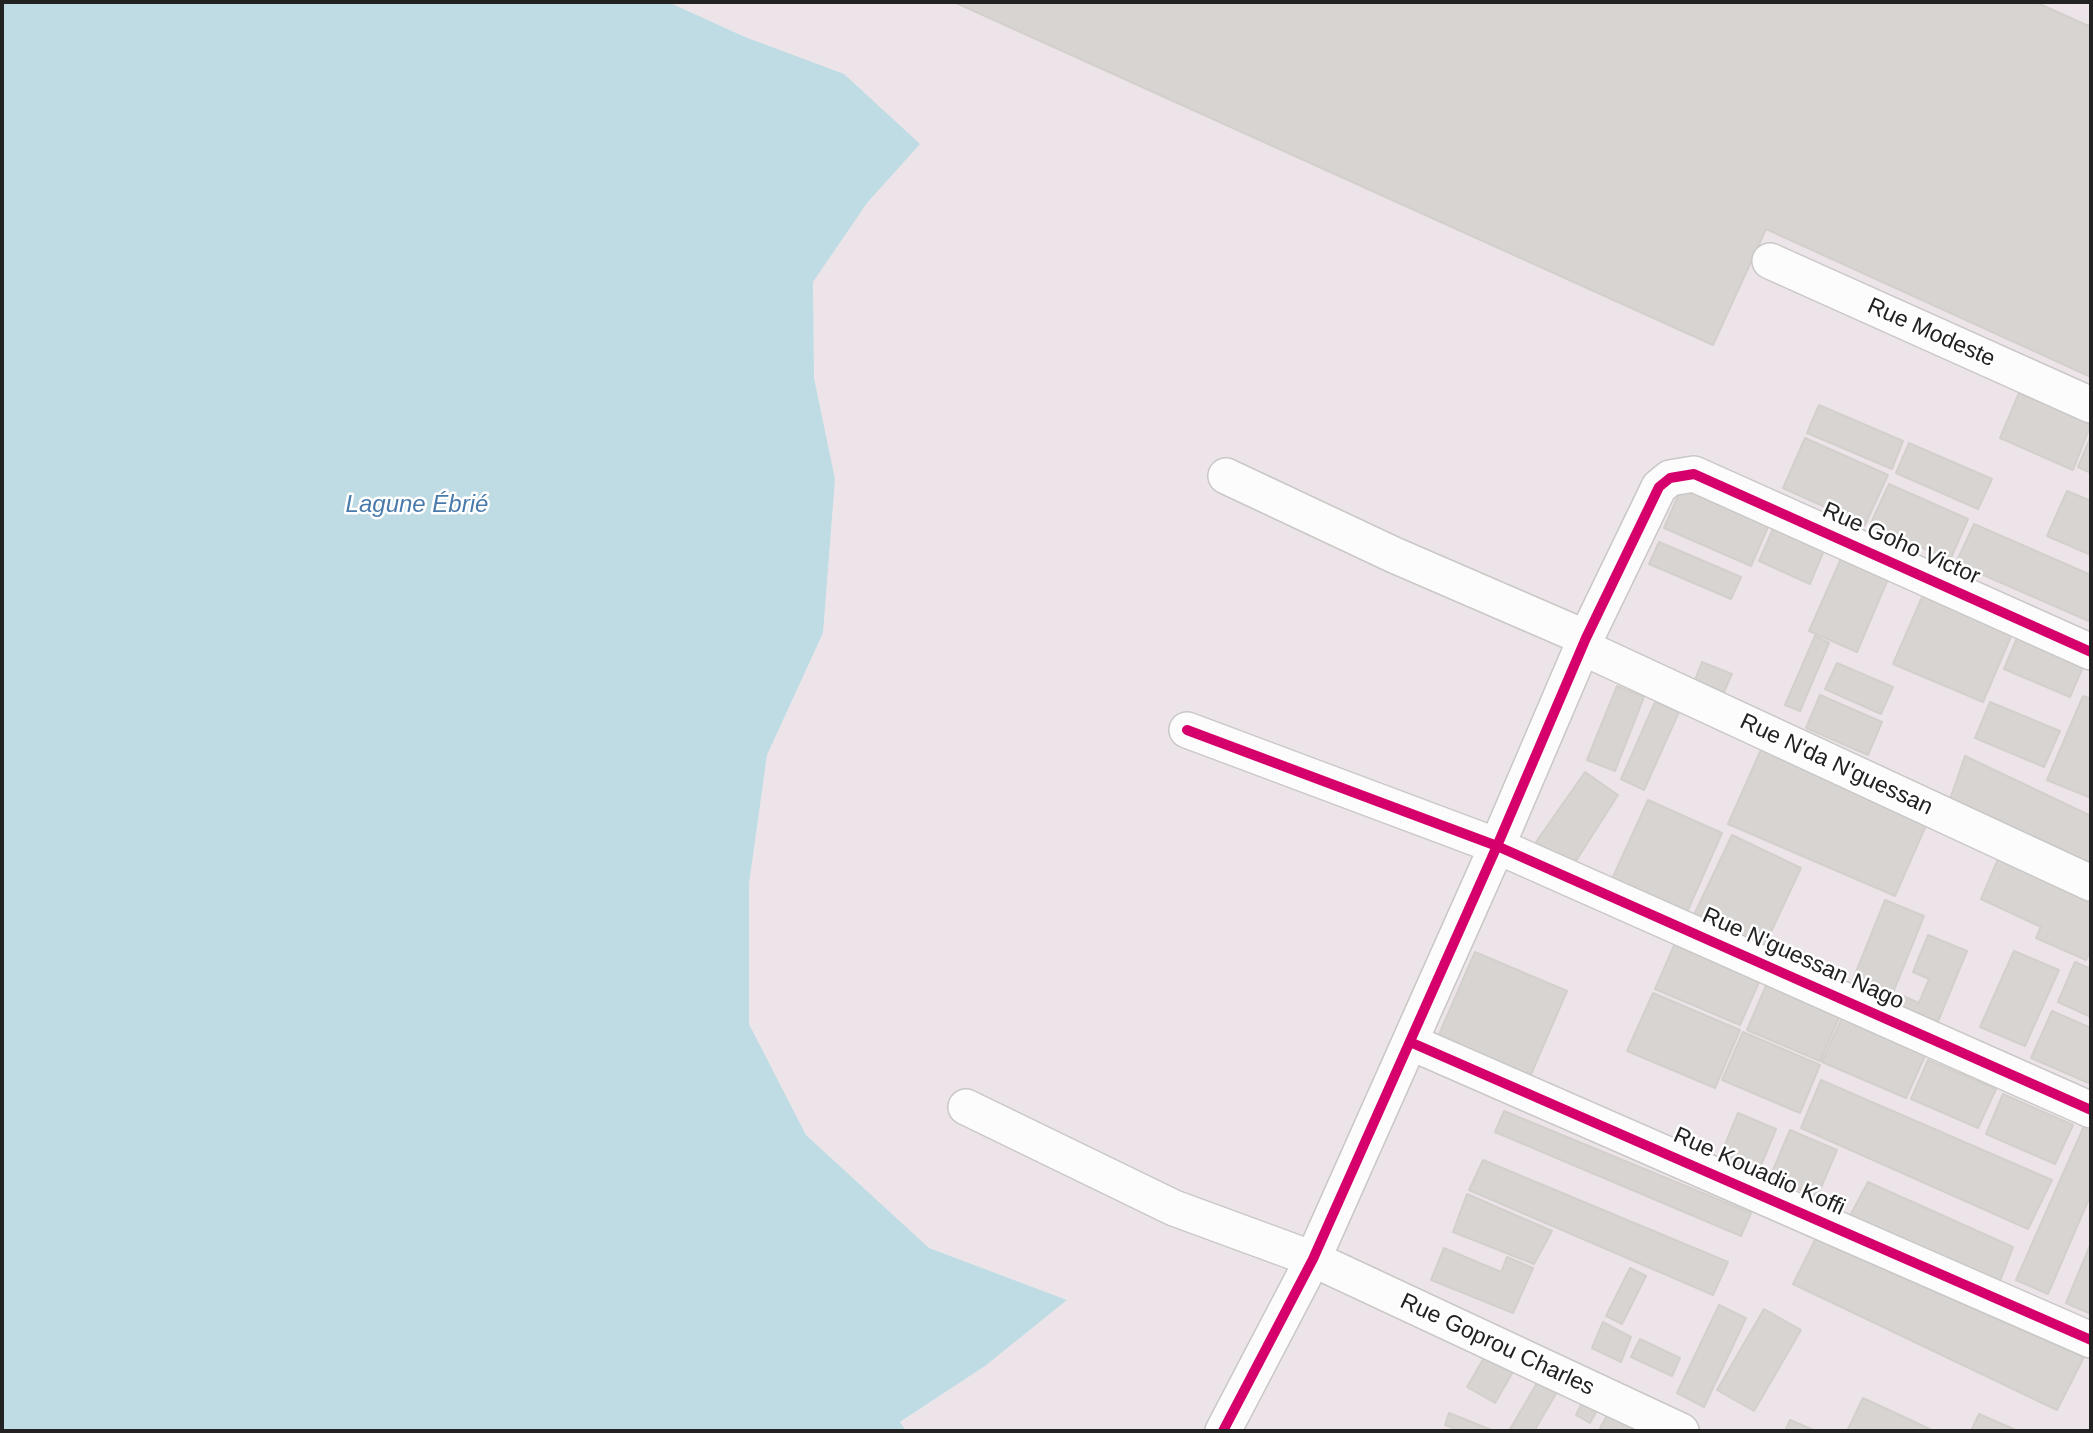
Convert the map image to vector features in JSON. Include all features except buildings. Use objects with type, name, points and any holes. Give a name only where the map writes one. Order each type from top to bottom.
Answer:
[{"type":"street","name":"Rue Modeste","points":[[1770,261],[2091,405]]},
{"type":"street","name":"Rue Goho Victor","points":[[1584,642],[1659,487],[1670,478],[1694,474],[2091,652]]},
{"type":"street","name":"Rue N'da N'guessan","points":[[1226,477],[1584,642],[2091,883]]},
{"type":"street","points":[[1223,1431],[1313,1259],[1497,846],[1584,642]]},
{"type":"street","name":"Rue N'guessan Nago","points":[[1186,730],[1497,846],[2091,1110]]},
{"type":"street","name":"Rue Kouadio Koffi","points":[[1410,1042],[2091,1340]]},
{"type":"street","name":"Rue Goprou Charles","points":[[966,1107],[1174,1208],[1313,1259],[1681,1431]]},
{"type":"shaded area","points":[[668,2],[2091,2],[2091,1431],[906,1431],[900,1423],[985,1366],[1067,1300],[929,1248],[806,1135],[749,1024],[749,884],[767,755],[823,633],[835,479],[814,378],[813,282],[867,203],[919,144],[745,37]]},
{"type":"water","name":"Lagune Ébrié","points":[[2,2],[668,2],[745,37],[844,74],[920,144],[867,203],[813,282],[814,378],[835,479],[823,633],[767,755],[749,884],[749,1024],[806,1135],[929,1248],[1067,1300],[985,1366],[900,1422],[906,1431],[2,1431]]},
{"type":"cycle path","points":[[1223,1431],[1313,1259],[1497,846],[1586,638],[1659,487],[1670,478],[1694,474],[2091,652]]},
{"type":"cycle path","points":[[1187,730],[1497,846],[2091,1110]]},
{"type":"cycle path","points":[[1410,1042],[2091,1340]]}]
